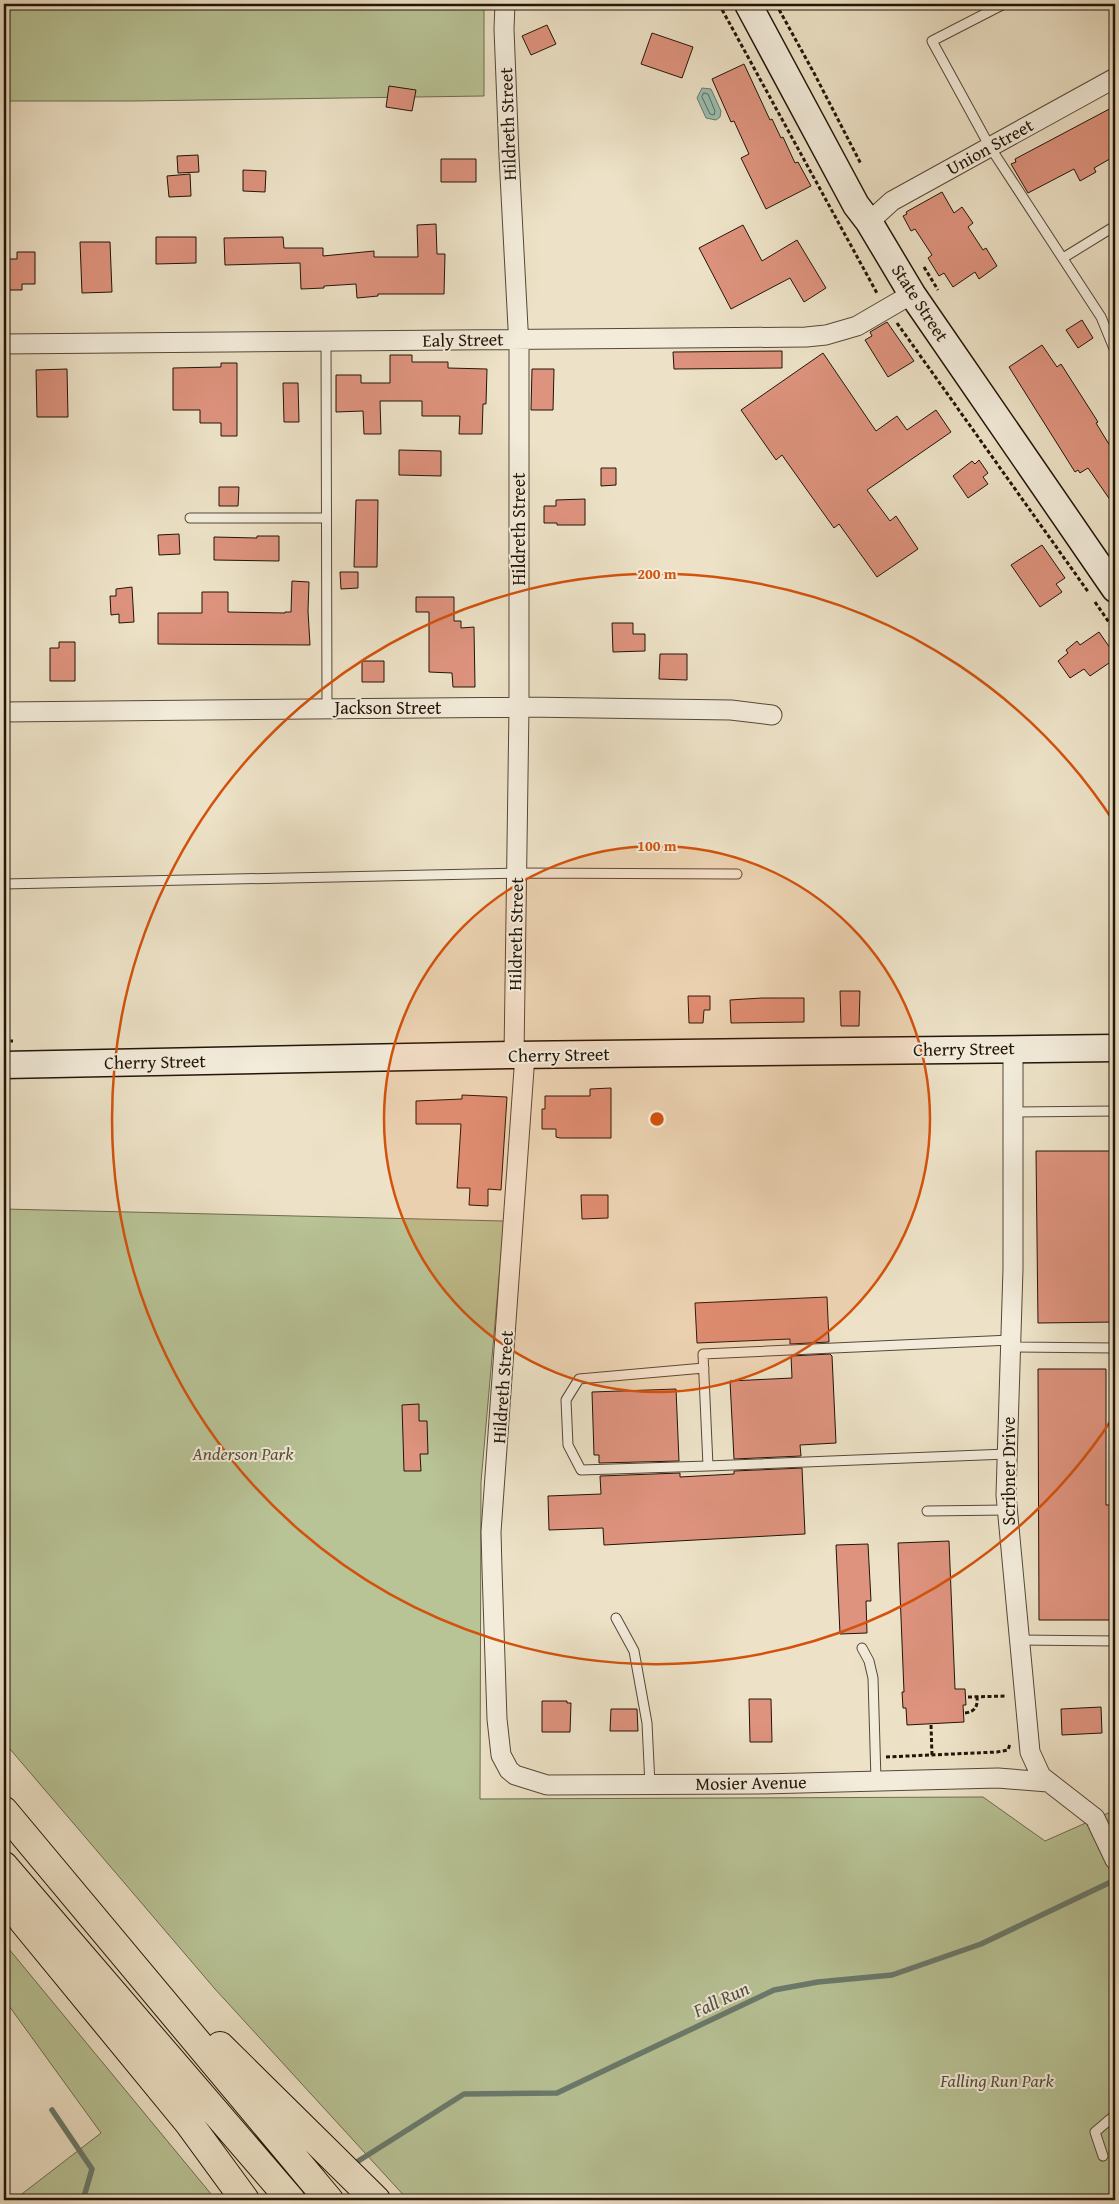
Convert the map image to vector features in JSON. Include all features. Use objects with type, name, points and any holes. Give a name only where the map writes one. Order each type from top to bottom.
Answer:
[{"type":"highway","points":[[4,1812],[329,2200]]},
{"type":"highway","points":[[4,1866],[291,2200]]},
{"type":"highway","points":[[4,1890],[23,1921],[188,2122],[245,2200]]},
{"type":"highway","points":[[113,1943],[318,2141],[376,2200]]},
{"type":"highway","points":[[274,2134],[320,2200]]},
{"type":"street","name":"Hildreth Street","points":[[497,1719],[492,1532],[520,1055],[517,873],[519,339],[509,156],[504,29],[505,4]]},
{"type":"street","name":"State Street","points":[[748,4],[856,205],[869,222],[912,294],[1115,589]]},
{"type":"street","name":"Union Street","points":[[869,222],[892,201],[1115,78]]},
{"type":"street","name":"Ealy Street","points":[[4,344],[806,337],[826,335],[857,326],[912,294]]},
{"type":"street","name":"Jackson Street","points":[[4,712],[519,708],[731,710],[772,715]]},
{"type":"street","name":"Cherry Street","points":[[4,1065],[520,1055],[1115,1048]]},
{"type":"street","name":"Scribner Drive","points":[[1013,1049],[1011,1343],[1007,1510],[1030,1752],[1038,1771],[1048,1782],[1095,1818],[1114,1856]]},
{"type":"street","name":"Mosier Avenue","points":[[497,1719],[501,1755],[509,1770],[523,1779],[546,1785],[650,1785],[998,1778],[1048,1782]]},
{"type":"lane","points":[[1004,4],[932,41],[990,147],[1101,317],[1115,351]]},
{"type":"lane","points":[[1063,258],[1115,226]]},
{"type":"lane","points":[[326,341],[327,708]]},
{"type":"lane","points":[[190,518],[326,518]]},
{"type":"lane","points":[[4,884],[517,873],[737,874]]},
{"type":"lane","points":[[1013,1112],[1115,1111]]},
{"type":"lane","points":[[708,1466],[703,1354],[1011,1343],[1115,1348]]},
{"type":"lane","points":[[704,1368],[579,1379],[566,1400],[568,1445],[581,1470],[1008,1454]]},
{"type":"lane","points":[[927,1510],[1007,1510]]},
{"type":"lane","points":[[616,1618],[634,1651],[647,1723],[650,1785]]},
{"type":"lane","points":[[1019,1640],[1115,1641]]},
{"type":"lane","points":[[862,1648],[869,1661],[873,1678],[876,1780]]},
{"type":"lane","points":[[1103,2156],[1095,2132],[1115,2115]]},
{"type":"path","points":[[776,4],[864,171]]},
{"type":"path","points":[[919,260],[943,298]]},
{"type":"path","points":[[968,1697],[1008,1696]]},
{"type":"path","points":[[965,1713],[972,1711],[976,1707],[977,1697]]},
{"type":"path","points":[[931,1725],[932,1755]]},
{"type":"green space","points":[[4,4],[484,4],[484,96],[4,101]]},
{"type":"green space","points":[[4,1209],[504,1221],[481,1482],[480,1799],[983,1797],[1045,1841],[1115,1810],[1115,1894],[1113,1895],[1115,1899],[1115,2200],[408,2200],[215,1989],[4,1742]]},
{"type":"green space","points":[[4,1943],[216,2200],[14,2200],[101,2133],[4,1999]]},
{"type":"water","points":[[702,88],[711,89],[721,111],[720,117],[716,120],[706,118],[697,98]]},
{"type":"building","points":[[547,25],[556,44],[531,55],[522,36]]},
{"type":"building","points":[[652,33],[693,47],[682,78],[641,64]]},
{"type":"building","points":[[744,64],[770,120],[772,119],[795,163],[798,162],[811,186],[766,209],[741,158],[749,154],[734,121],[731,122],[712,79]]},
{"type":"building","points":[[389,86],[416,90],[412,111],[386,107]]},
{"type":"building","points":[[1115,106],[1115,156],[1094,168],[1096,172],[1080,181],[1074,169],[1028,193],[1011,164],[1016,162],[1015,159]]},
{"type":"building","points":[[198,155],[199,172],[178,173],[177,156]]},
{"type":"building","points":[[441,159],[476,159],[476,182],[441,182]]},
{"type":"building","points":[[243,170],[266,171],[265,192],[243,191]]},
{"type":"building","points":[[190,174],[191,196],[169,197],[167,176]]},
{"type":"building","points":[[942,192],[954,213],[962,207],[973,223],[968,227],[983,250],[986,248],[997,266],[979,279],[975,272],[953,287],[944,273],[939,276],[928,258],[932,255],[915,229],[911,231],[903,216],[907,214],[906,212]]},
{"type":"building","points":[[436,224],[437,254],[445,254],[444,294],[378,294],[378,296],[357,298],[356,284],[301,289],[300,263],[225,265],[224,238],[283,237],[284,248],[323,248],[323,256],[374,251],[374,257],[418,257],[417,225]]},
{"type":"building","points":[[743,225],[762,261],[797,240],[826,288],[804,302],[790,278],[731,309],[699,248]]},
{"type":"building","points":[[156,237],[196,237],[196,263],[156,264]]},
{"type":"building","points":[[80,242],[110,242],[112,292],[82,293]]},
{"type":"building","points":[[17,252],[35,252],[35,284],[22,284],[22,290],[4,290],[4,259],[17,259]]},
{"type":"building","points":[[1082,320],[1093,338],[1078,348],[1066,330]]},
{"type":"building","points":[[887,322],[914,361],[888,377],[865,340],[872,336],[870,332]]},
{"type":"building","points":[[1042,345],[1057,367],[1061,364],[1098,422],[1096,423],[1115,454],[1115,507],[1088,468],[1080,473],[1078,470],[1075,472],[1009,367]]},
{"type":"building","points":[[782,351],[782,368],[674,369],[673,352]]},
{"type":"building","points":[[823,353],[876,431],[897,416],[907,430],[936,410],[951,432],[867,490],[890,521],[896,516],[918,549],[877,577],[839,524],[834,528],[782,455],[776,460],[741,410]]},
{"type":"building","points":[[390,355],[412,355],[412,362],[448,362],[448,368],[487,369],[486,404],[483,404],[482,434],[459,434],[460,416],[422,416],[422,401],[380,401],[381,434],[364,434],[363,411],[336,412],[336,375],[361,375],[361,383],[390,383]]},
{"type":"building","points":[[221,363],[237,363],[237,436],[221,436],[221,423],[200,423],[200,410],[173,410],[173,368],[221,367]]},
{"type":"building","points":[[67,369],[68,417],[37,417],[36,370]]},
{"type":"building","points":[[532,369],[554,369],[553,410],[531,410]]},
{"type":"building","points":[[283,383],[298,383],[299,422],[284,422]]},
{"type":"building","points":[[399,450],[441,451],[441,476],[399,475]]},
{"type":"building","points":[[979,460],[988,473],[983,477],[988,484],[968,498],[953,476],[972,461],[975,464]]},
{"type":"building","points":[[601,468],[616,468],[616,485],[601,486]]},
{"type":"building","points":[[219,487],[239,487],[238,506],[219,506]]},
{"type":"building","points":[[585,499],[585,525],[544,523],[544,506],[556,506],[556,500]]},
{"type":"building","points":[[356,500],[378,500],[377,567],[354,567]]},
{"type":"building","points":[[179,534],[180,554],[159,555],[158,535]]},
{"type":"building","points":[[257,536],[279,536],[279,561],[214,560],[214,537],[257,538]]},
{"type":"building","points":[[1042,545],[1065,578],[1056,584],[1062,592],[1040,607],[1011,565]]},
{"type":"building","points":[[340,572],[358,572],[358,588],[341,589]]},
{"type":"building","points":[[292,581],[309,582],[310,645],[158,644],[158,613],[202,613],[202,592],[228,592],[228,612],[285,613],[291,612]]},
{"type":"building","points":[[132,587],[134,622],[119,623],[119,614],[111,615],[110,596],[116,596],[116,589]]},
{"type":"building","points":[[416,597],[454,597],[454,621],[461,621],[461,628],[474,627],[475,687],[453,687],[452,673],[429,672],[429,612],[416,612]]},
{"type":"building","points":[[612,623],[633,623],[633,634],[645,634],[645,651],[613,652]]},
{"type":"building","points":[[1099,632],[1115,655],[1115,659],[1090,676],[1084,669],[1070,678],[1058,661],[1068,653],[1066,650],[1077,641],[1080,645]]},
{"type":"building","points":[[59,642],[75,642],[75,681],[50,681],[50,648],[59,648]]},
{"type":"building","points":[[660,654],[687,654],[687,680],[659,679]]},
{"type":"building","points":[[362,661],[384,661],[384,682],[362,682]]},
{"type":"building","points":[[840,991],[860,991],[859,1026],[841,1026]]},
{"type":"building","points":[[688,996],[710,996],[710,1010],[704,1010],[703,1023],[689,1023]]},
{"type":"building","points":[[804,998],[804,1022],[731,1023],[730,1000]]},
{"type":"building","points":[[611,1088],[611,1138],[560,1138],[556,1137],[556,1129],[542,1129],[542,1109],[545,1109],[545,1096],[590,1096],[590,1089]]},
{"type":"building","points":[[462,1095],[507,1097],[501,1190],[488,1189],[488,1206],[469,1205],[470,1188],[457,1188],[461,1124],[416,1124],[416,1101],[462,1099]]},
{"type":"building","points":[[1036,1151],[1115,1151],[1115,1322],[1038,1323]]},
{"type":"building","points":[[581,1195],[608,1195],[608,1218],[582,1219]]},
{"type":"building","points":[[827,1297],[829,1342],[790,1344],[790,1339],[697,1343],[695,1303]]},
{"type":"building","points":[[830,1354],[832,1356],[836,1443],[800,1445],[801,1456],[734,1459],[730,1381],[792,1378],[791,1356]]},
{"type":"building","points":[[1038,1369],[1106,1369],[1106,1505],[1115,1505],[1115,1620],[1039,1620]]},
{"type":"building","points":[[676,1389],[679,1461],[599,1463],[599,1455],[594,1455],[592,1392]]},
{"type":"building","points":[[419,1404],[419,1421],[427,1421],[428,1454],[420,1454],[421,1471],[404,1471],[402,1405]]},
{"type":"building","points":[[802,1468],[805,1534],[604,1545],[603,1528],[549,1530],[548,1496],[601,1494],[600,1476],[680,1473],[680,1477],[734,1474],[734,1471]]},
{"type":"building","points":[[949,1541],[955,1689],[965,1689],[966,1705],[963,1705],[964,1722],[907,1725],[906,1708],[903,1708],[902,1692],[904,1692],[898,1543]]},
{"type":"building","points":[[868,1544],[871,1601],[866,1601],[867,1633],[840,1634],[836,1545]]},
{"type":"building","points":[[749,1699],[771,1699],[772,1742],[750,1742]]},
{"type":"building","points":[[542,1701],[567,1701],[567,1703],[571,1703],[570,1732],[542,1732]]},
{"type":"building","points":[[1101,1707],[1102,1733],[1062,1735],[1061,1709]]},
{"type":"building","points":[[611,1709],[637,1709],[638,1731],[610,1731]]},
{"type":"waterway","name":"Fall Run","points":[[352,2165],[464,2094],[557,2093],[774,1990],[818,1982],[892,1975],[981,1944],[1115,1880]]},
{"type":"waterway","points":[[52,2110],[92,2169],[83,2200]]},
{"type":"park label","name":"Anderson Park","points":[[243,1454]]},
{"type":"park label","name":"Falling Run Park","points":[[997,2081]]}]
